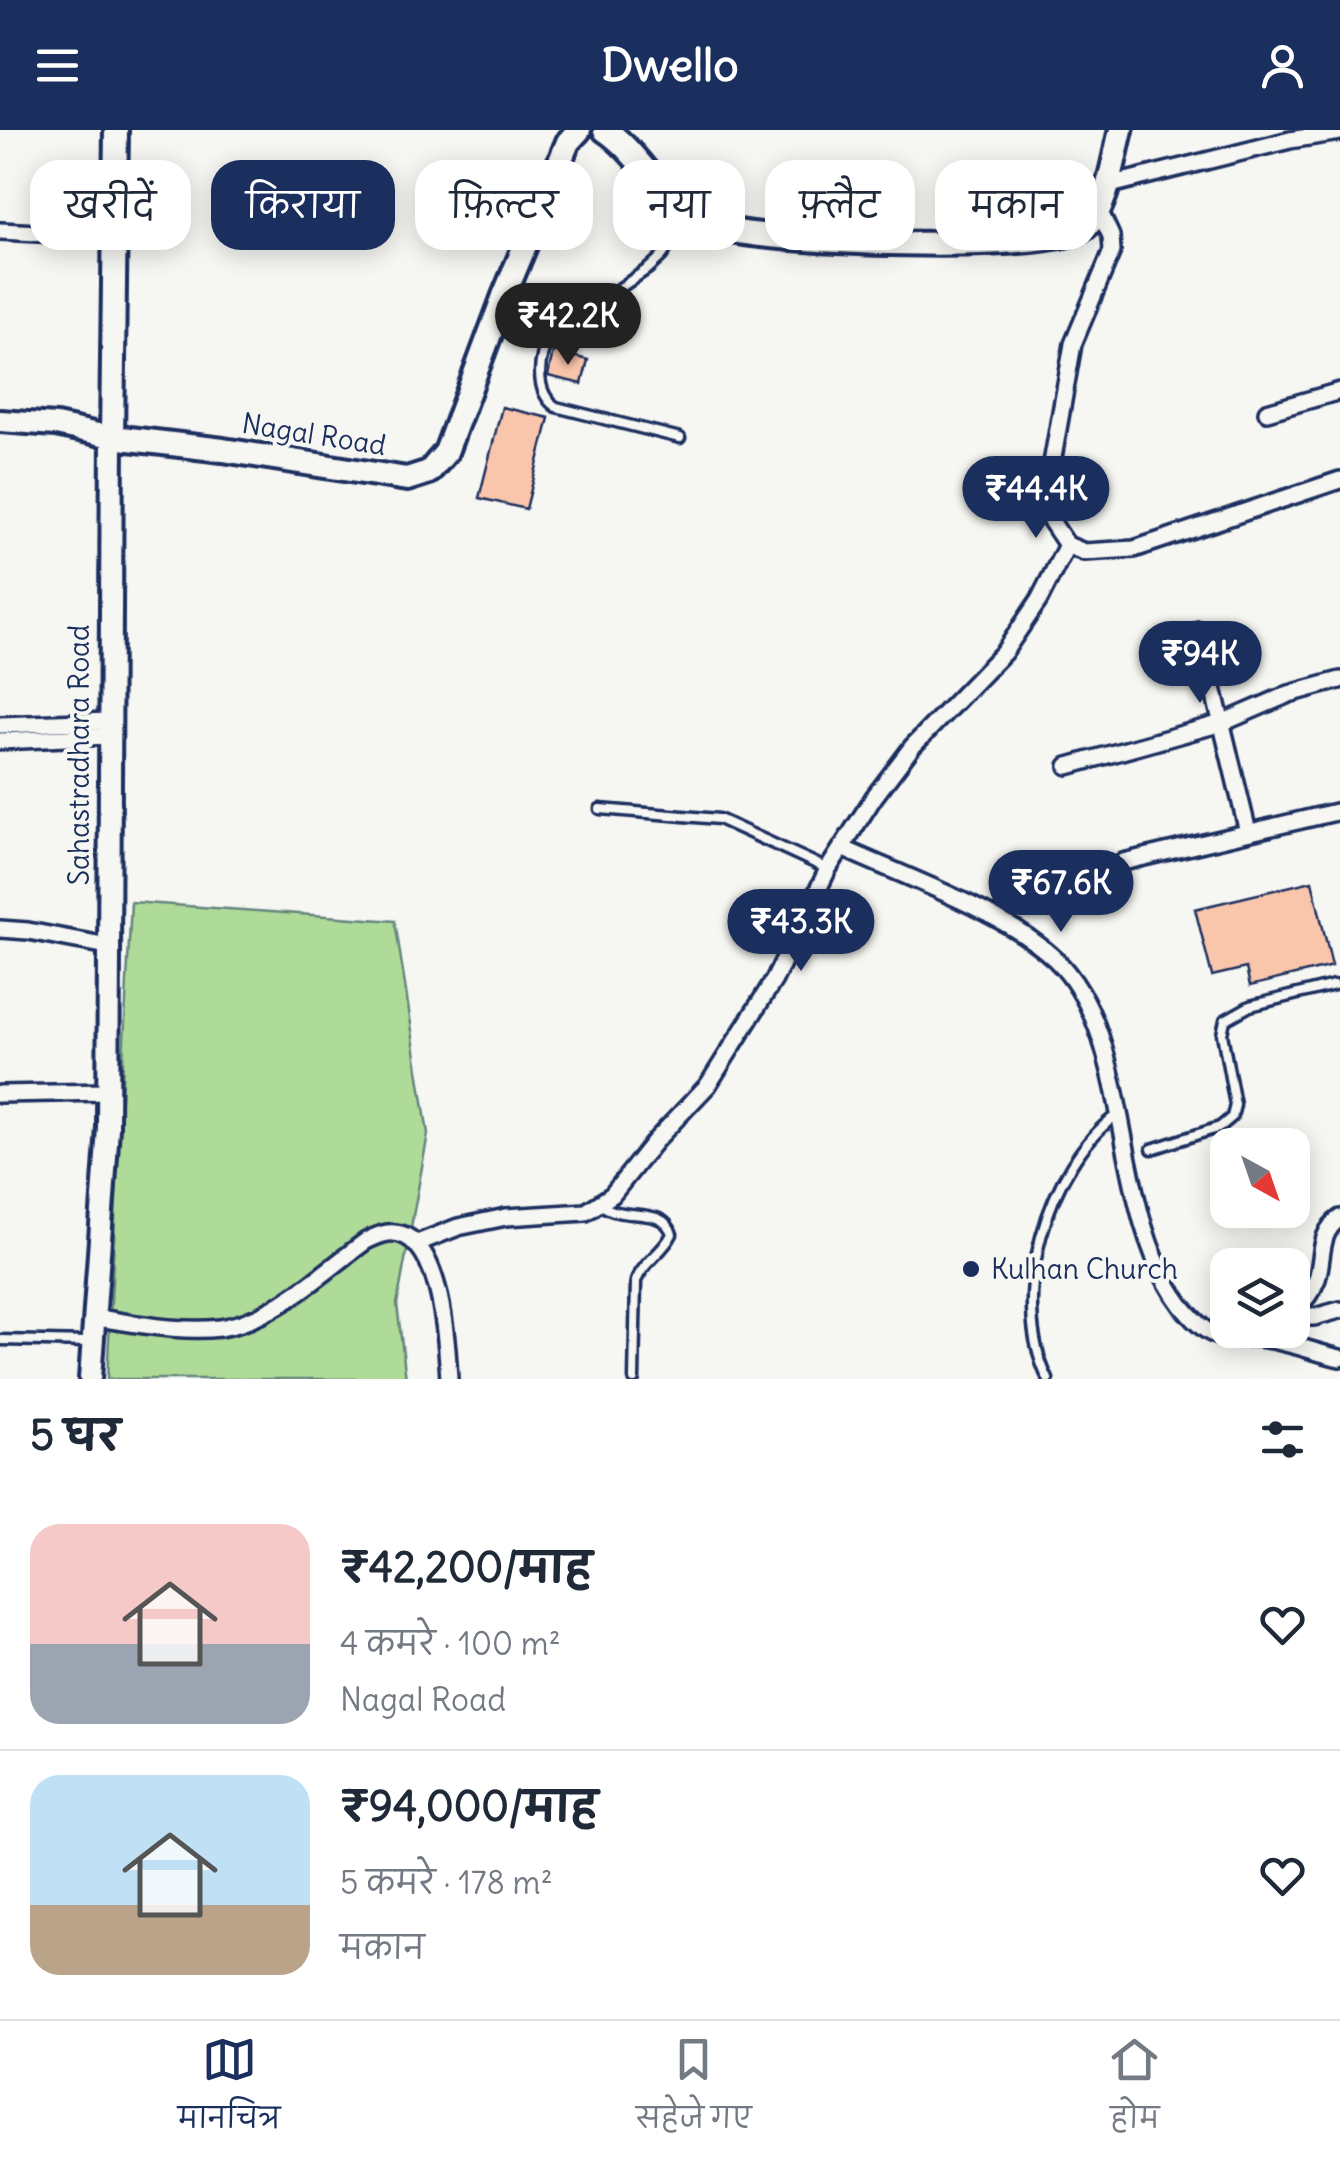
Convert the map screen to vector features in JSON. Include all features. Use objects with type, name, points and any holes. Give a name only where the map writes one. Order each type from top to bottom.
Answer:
[{"type":"main road","name":"Sahastradhara Road","points":[[115,160],[116,130]]},
{"type":"main road","name":"Nagal Road","points":[[112,437],[407,479],[429,472],[446,452],[511,278],[568,142],[580,130]]},
{"type":"main road","points":[[605,130],[634,160]]},
{"type":"main road","points":[[745,231],[858,243],[1030,242],[1086,227],[1100,210],[1121,130]]},
{"type":"main road","name":"Sahastradhara Road","points":[[112,437],[114,250]]},
{"type":"street","points":[[1106,186],[1290,140],[1340,132]]},
{"type":"street","points":[[1100,210],[1111,236],[1112,251],[1073,344],[1048,486],[1051,520],[1067,545],[1084,552],[1134,549],[1340,480]]},
{"type":"street","points":[[0,230],[30,232]]},
{"type":"street","points":[[1266,412],[1340,391]]},
{"type":"street","points":[[0,421],[56,425],[112,437]]},
{"type":"street","name":"Sahastradhara Road","points":[[90,1379],[108,1092],[112,437]]},
{"type":"street","points":[[415,1244],[458,1227],[506,1217],[586,1212],[602,1205],[708,1085],[774,980],[828,869],[874,797],[912,747],[1004,652],[1039,600],[1067,545]]},
{"type":"street","points":[[1199,630],[1248,832]]},
{"type":"street","points":[[1068,766],[1222,723],[1289,694],[1340,680]]},
{"type":"street","points":[[0,725],[109,728]]},
{"type":"street","points":[[0,741],[109,728]]},
{"type":"street","points":[[1122,862],[1340,811]]},
{"type":"street","points":[[842,848],[1009,924],[1057,960],[1087,1001],[1104,1052],[1132,1154],[1139,1219],[1170,1289],[1192,1318],[1210,1332]]},
{"type":"street","points":[[0,929],[108,946]]},
{"type":"street","points":[[0,1094],[108,1092]]},
{"type":"street","points":[[1310,1292],[1317,1278],[1328,1227],[1340,1218]]},
{"type":"street","points":[[96,1318],[222,1328],[256,1318],[366,1241],[386,1233],[402,1234],[430,1264],[440,1296],[448,1379]]},
{"type":"street","points":[[1310,1317],[1340,1310]]},
{"type":"street","points":[[1307,1348],[1340,1358]]},
{"type":"lane","points":[[666,250],[549,337],[543,349],[540,389],[545,400],[556,407],[680,438]]},
{"type":"lane","points":[[600,809],[718,819],[828,869]]},
{"type":"lane","points":[[1152,1149],[1220,1127],[1232,1117],[1235,1104],[1222,1034],[1225,1020],[1250,1006],[1334,985]]},
{"type":"lane","points":[[1048,1379],[1033,1330],[1032,1286],[1043,1234],[1068,1171],[1095,1130],[1118,1114]]},
{"type":"lane","points":[[602,1205],[618,1215],[662,1220],[670,1226],[672,1234],[668,1244],[640,1270],[636,1282],[634,1379]]},
{"type":"lane","points":[[0,1340],[93,1342]]},
{"type":"green space","points":[[131,902],[395,921],[428,1134],[397,1304],[406,1379],[107,1379]]},
{"type":"building","points":[[553,351],[588,360],[582,384],[548,376]]},
{"type":"building","points":[[502,407],[549,418],[526,509],[479,498]]},
{"type":"building","points":[[1312,881],[1332,966],[1250,986],[1246,968],[1212,976],[1195,909]]},
{"type":"place","name":"Kulhan Church","points":[[971,1269]]}]
